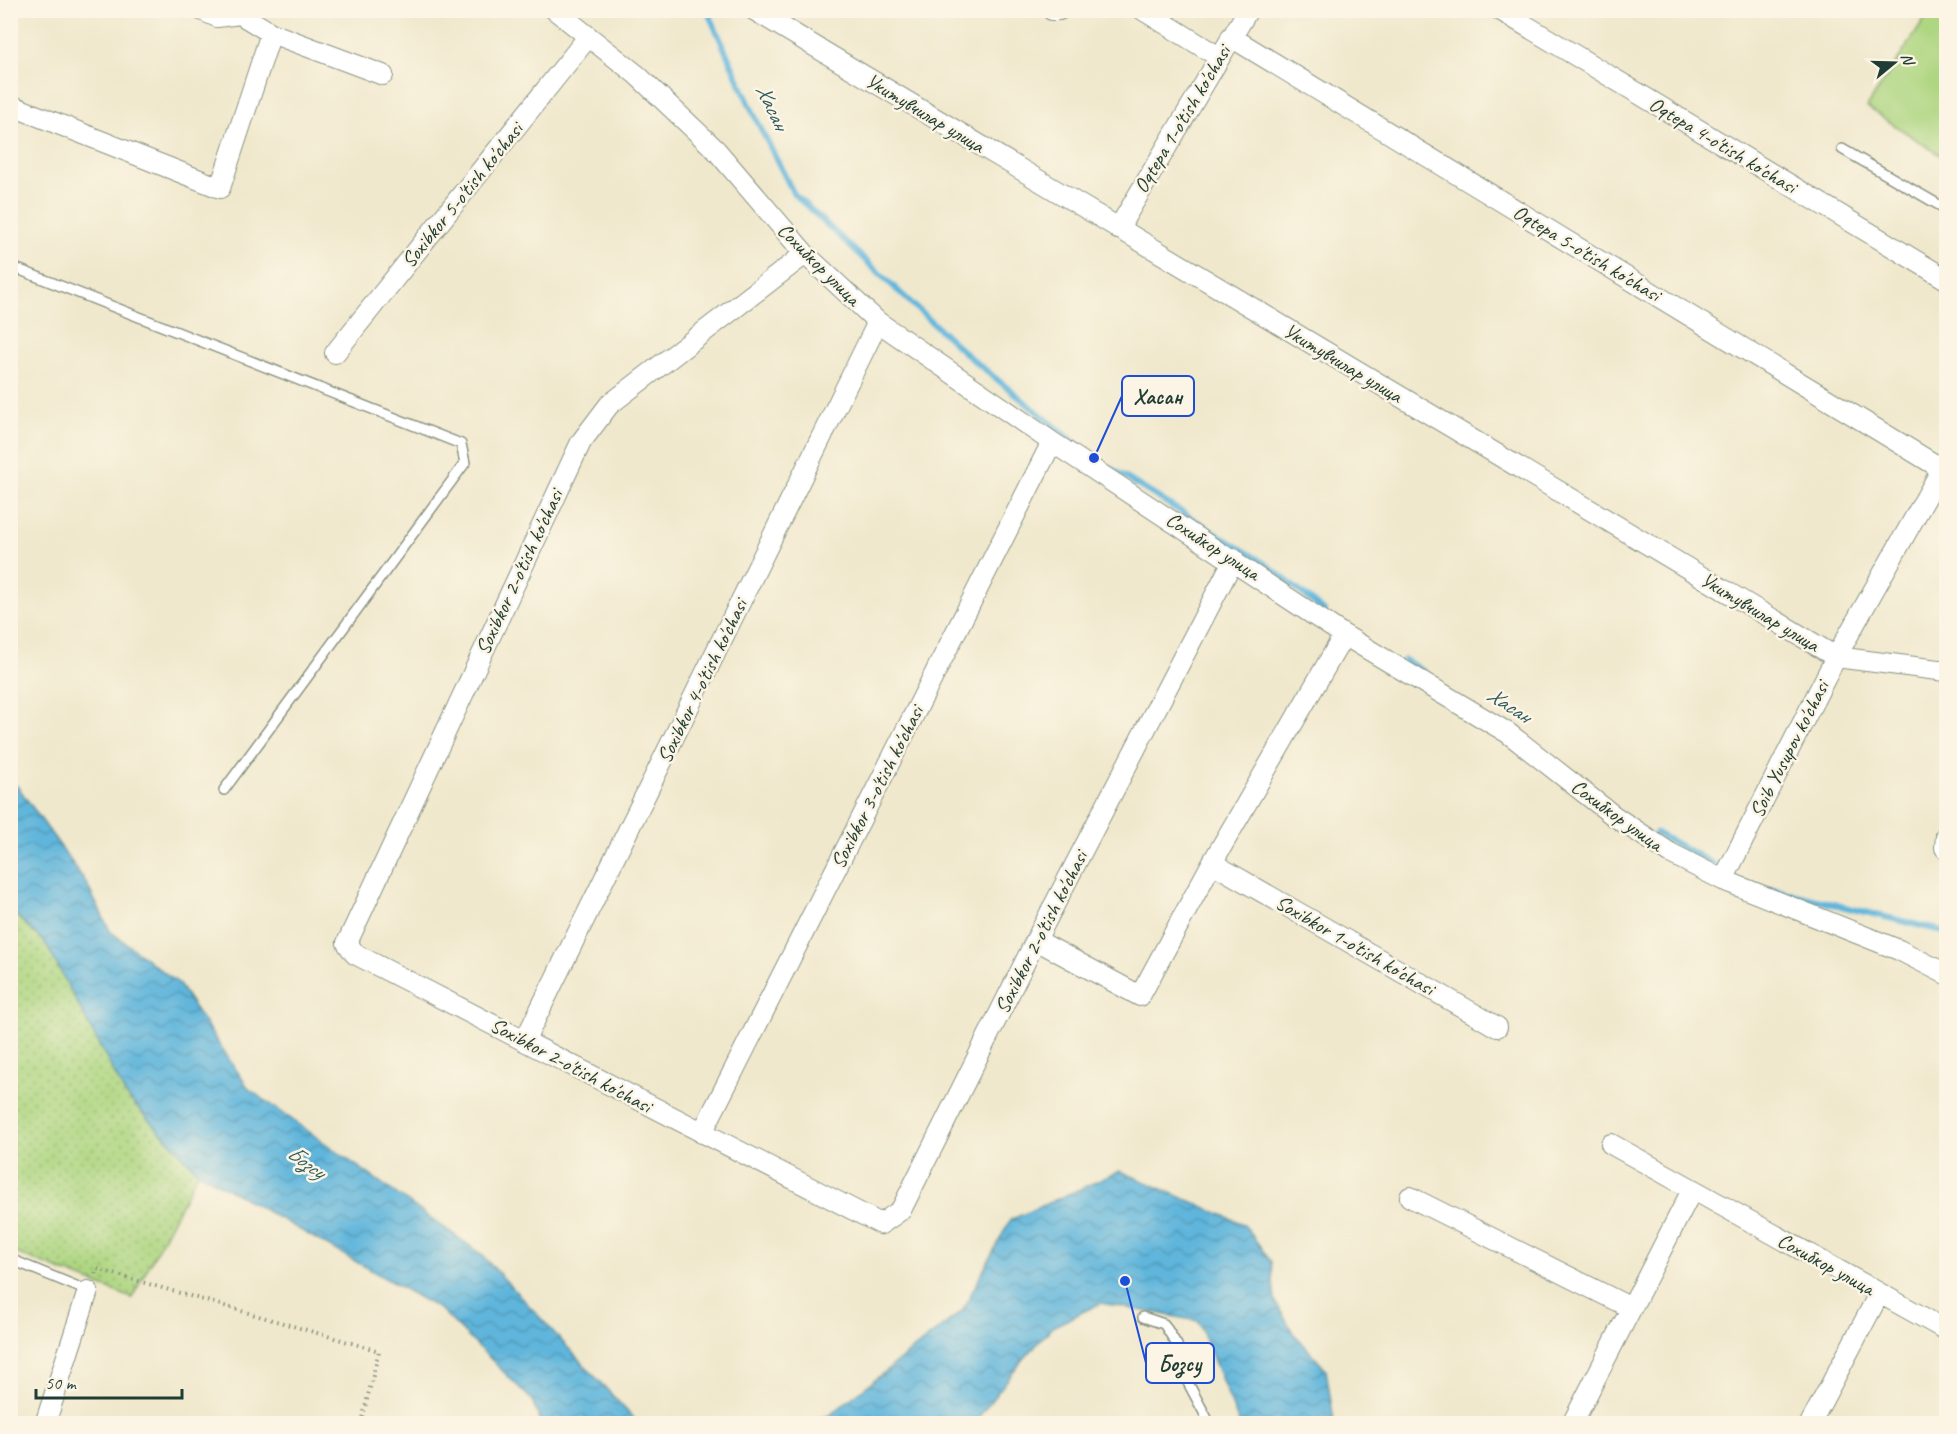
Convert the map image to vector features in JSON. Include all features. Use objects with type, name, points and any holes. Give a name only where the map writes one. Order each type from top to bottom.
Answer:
[{"type":"street","points":[[201,10],[217,17],[241,12],[271,33],[383,75]]},
{"type":"street","name":"Сохибкор улица","points":[[555,10],[637,75],[716,150],[805,254],[878,322],[1052,442],[1234,559],[1344,635],[1508,733],[1614,816],[1670,853],[1723,880],[1899,950],[1947,974]]},
{"type":"street","name":"Укитувчилар улица","points":[[754,10],[1836,657],[1947,671]]},
{"type":"street","points":[[1052,10],[1059,10]]},
{"type":"street","points":[[1143,10],[1218,57]]},
{"type":"street","name":"Oqtepa 1-o'tish ko'chasi","points":[[1118,229],[1218,57],[1248,10]]},
{"type":"street","name":"Oqtepa 4-o'tish ko'chasi","points":[[1500,10],[1947,279]]},
{"type":"street","points":[[10,105],[220,188],[271,33]]},
{"type":"street","name":"Soxibkor 5-o'tish ko'chasi","points":[[335,353],[588,37]]},
{"type":"street","name":"Oqtepa 5-o'tish ko'chasi","points":[[1232,37],[1944,465]]},
{"type":"street","name":"Soxibkor 2-o'tish ko'chasi","points":[[805,254],[609,405],[581,442],[347,943],[355,954],[881,1224],[901,1210],[1036,940],[1234,559]]},
{"type":"street","name":"Soxibkor 4-o'tish ko'chasi","points":[[525,1040],[878,322]]},
{"type":"street","name":"Soxibkor 3-o'tish ko'chasi","points":[[702,1133],[1052,442]]},
{"type":"street","name":"Soib Yusupov ko'chasi","points":[[1723,880],[1836,657],[1944,465]]},
{"type":"street","points":[[1036,940],[1140,996],[1212,863],[1344,635]]},
{"type":"street","name":"Soxibkor 1-o'tish ko'chasi","points":[[1212,863],[1497,1027]]},
{"type":"street","name":"Сохибкор улица","points":[[1611,1144],[1947,1330]]},
{"type":"street","points":[[1572,1424],[1692,1190]]},
{"type":"street","points":[[1410,1197],[1631,1308]]},
{"type":"street","points":[[45,1424],[88,1291]]},
{"type":"street","points":[[1810,1424],[1879,1294]]},
{"type":"lane","points":[[1842,149],[1947,209]]},
{"type":"lane","points":[[10,266],[461,444],[465,463],[224,790]]},
{"type":"lane","points":[[10,1259],[88,1291]]},
{"type":"lane","points":[[1143,1317],[1164,1324],[1177,1345],[1186,1379],[1210,1424]]},
{"type":"path","points":[[88,1291],[97,1269],[379,1351],[361,1424]]},
{"type":"green space","points":[[1930,11],[1946,11],[1946,159],[1867,107]]},
{"type":"green space","points":[[10,910],[46,944],[126,1095],[198,1172],[132,1298],[11,1251]]},
{"type":"water","name":"Бозсу","points":[[11,781],[18,787],[85,881],[110,931],[178,983],[249,1089],[481,1254],[638,1423],[541,1423],[532,1400],[441,1310],[198,1172],[126,1095],[46,944],[11,910]]},
{"type":"water","points":[[1120,1171],[1244,1224],[1271,1262],[1275,1301],[1292,1331],[1326,1370],[1334,1421],[1337,1423],[1239,1423],[1198,1321],[1101,1303],[1052,1327],[1017,1367],[974,1423],[806,1423],[830,1415],[962,1311],[1010,1220]]},
{"type":"waterway","name":"Хасан","points":[[707,10],[758,123],[794,194],[967,355],[1094,458],[1267,565],[1324,611]]},
{"type":"waterway","name":"Хасан","points":[[1405,660],[1424,672]]},
{"type":"waterway","name":"Хасан","points":[[1656,833],[1713,864]]},
{"type":"waterway","name":"Хасан","points":[[1772,889],[1946,932]]},
{"type":"place","name":"Хасан","points":[[1094,458]]},
{"type":"place","name":"Бозсу","points":[[1125,1281]]}]
